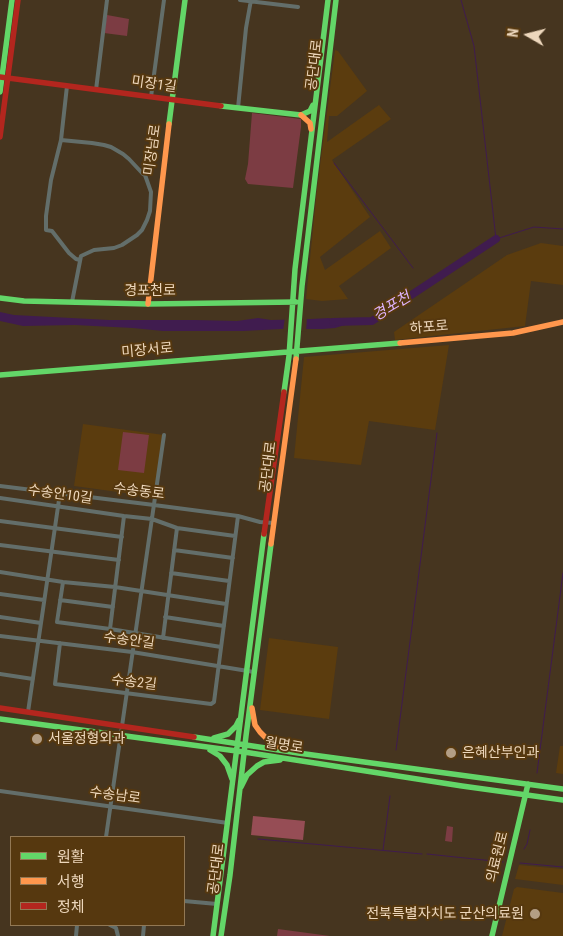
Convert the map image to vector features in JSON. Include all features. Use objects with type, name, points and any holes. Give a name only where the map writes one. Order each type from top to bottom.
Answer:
[{"type":"street","points":[[0,137],[3,78],[12,0]]},
{"type":"street","points":[[0,92],[18,0]]},
{"type":"street","points":[[96,90],[107,0]]},
{"type":"street","points":[[152,97],[164,0]]},
{"type":"street","name":"미장남로","points":[[148,304],[185,0]]},
{"type":"street","points":[[240,0],[298,8]]},
{"type":"street","name":"공단대로","points":[[221,936],[244,752],[241,744],[242,706],[289,352],[295,269],[328,0]]},
{"type":"street","name":"공단대로","points":[[214,936],[236,751],[241,744],[251,694],[297,351],[319,134],[336,0]]},
{"type":"street","points":[[238,108],[246,28],[251,1]]},
{"type":"street","name":"미장1길","points":[[3,78],[301,115]]},
{"type":"street","points":[[67,86],[61,140],[51,180],[46,230],[52,231],[69,253],[76,260],[80,260]]},
{"type":"street","points":[[311,136],[310,123],[301,115],[310,111],[316,96]]},
{"type":"street","points":[[61,140],[111,147],[123,154],[145,175],[151,192],[150,211],[142,230],[137,235],[122,245],[114,248],[94,250],[82,256],[72,302]]},
{"type":"street","name":"경포천로","points":[[0,298],[24,301],[148,304],[301,303]]},
{"type":"street","name":"하포로","points":[[297,351],[513,333],[563,322]]},
{"type":"street","name":"미장서로","points":[[0,375],[297,351]]},
{"type":"street","points":[[106,836],[164,435]]},
{"type":"street","name":"수송동로","points":[[0,486],[154,504],[274,523]]},
{"type":"street","points":[[28,712],[60,493]]},
{"type":"street","name":"수송안10길","points":[[0,498],[152,519],[177,528],[235,536]]},
{"type":"street","points":[[110,629],[124,516]]},
{"type":"street","points":[[219,666],[238,516]]},
{"type":"street","points":[[0,521],[122,537]]},
{"type":"street","points":[[162,638],[177,528]]},
{"type":"street","points":[[0,545],[119,560]]},
{"type":"street","points":[[174,550],[233,558]]},
{"type":"street","points":[[0,572],[226,604]]},
{"type":"street","points":[[171,573],[229,581]]},
{"type":"street","points":[[63,582],[57,622],[221,647]]},
{"type":"street","points":[[0,594],[44,600]]},
{"type":"street","points":[[60,600],[113,607]]},
{"type":"street","points":[[0,617],[41,623]]},
{"type":"street","points":[[165,617],[224,626]]},
{"type":"street","name":"수송안길","points":[[0,636],[132,652],[254,672]]},
{"type":"street","name":"수송2길","points":[[60,643],[55,684],[211,704],[214,702],[219,666]]},
{"type":"street","points":[[0,674],[33,679]]},
{"type":"street","points":[[251,694],[255,725],[260,732],[278,748],[298,753]]},
{"type":"street","points":[[203,738],[219,737],[232,731],[239,720],[242,706]]},
{"type":"street","name":"월명로","points":[[0,708],[298,753],[563,789]]},
{"type":"street","name":"월명로","points":[[0,719],[203,748],[244,752],[563,800]]},
{"type":"street","points":[[203,748],[216,753],[228,765],[232,779],[232,789]]},
{"type":"street","points":[[239,791],[247,775],[264,762],[297,760]]},
{"type":"street","name":"의료원로","points":[[492,936],[528,784]]},
{"type":"street","name":"수송남로","points":[[0,790],[228,823]]},
{"type":"street","points":[[185,901],[218,904]]},
{"type":"street","points":[[112,926],[116,928],[118,936]]},
{"type":"shaded area","points":[[107,15],[129,19],[127,36],[104,33]]},
{"type":"shaded area","points":[[335,50],[338,51],[367,91],[337,116],[329,116],[327,142],[379,105],[391,119],[332,160],[370,217],[320,257],[325,270],[380,231],[391,248],[339,286],[348,299],[322,301],[306,299],[317,189]]},
{"type":"shaded area","points":[[252,113],[301,119],[293,188],[248,184],[245,179]]},
{"type":"shaded area","points":[[541,243],[563,246],[563,285],[531,281],[525,326],[395,340],[394,332],[507,255]]},
{"type":"shaded area","points":[[0,312],[14,315],[109,320],[237,321],[258,318],[271,320],[329,318],[348,324],[322,329],[163,331],[75,325],[23,326],[0,321]]},
{"type":"shaded area","points":[[449,345],[435,430],[369,421],[361,465],[294,458],[304,357]]},
{"type":"shaded area","points":[[83,424],[164,435],[155,497],[74,486]]},
{"type":"shaded area","points":[[123,432],[149,435],[144,473],[118,470]]},
{"type":"shaded area","points":[[269,638],[338,647],[329,719],[260,710]]},
{"type":"shaded area","points":[[560,746],[563,746],[563,774],[556,773]]},
{"type":"shaded area","points":[[253,816],[305,821],[303,840],[251,835]]},
{"type":"shaded area","points":[[447,826],[453,827],[452,842],[445,841]]},
{"type":"shaded area","points":[[519,865],[563,869],[563,885],[515,879]]},
{"type":"shaded area","name":"전북특별자치도 군산의료원","points":[[517,887],[563,893],[563,936],[502,936],[514,889]]},
{"type":"shaded area","points":[[278,929],[330,936],[277,936]]},
{"type":"pier","points":[[285,317],[307,317],[306,332],[283,331]]},
{"type":"waterway","name":"경포천","points":[[461,0],[474,46],[496,239],[534,227],[563,229]]},
{"type":"waterway","points":[[334,163],[413,268]]},
{"type":"waterway","name":"경포천","points":[[333,322],[372,321],[496,239]]},
{"type":"waterway","points":[[396,750],[437,433]]},
{"type":"waterway","points":[[537,773],[563,573]]},
{"type":"waterway","points":[[383,850],[390,796]]},
{"type":"waterway","points":[[524,849],[530,830]]},
{"type":"waterway","points":[[258,839],[422,854]]},
{"type":"waterway","points":[[427,854],[503,862]]},
{"type":"waterway","points":[[520,863],[563,867]]},
{"type":"traffic: fast","points":[[0,92],[12,0]]},
{"type":"traffic: fast","points":[[169,124],[185,0]]},
{"type":"traffic: fast","points":[[284,392],[289,356],[295,269],[328,0]]},
{"type":"traffic: fast","points":[[296,359],[302,286],[336,0]]},
{"type":"traffic: fast","points":[[221,106],[301,115],[310,111],[313,105]]},
{"type":"traffic: fast","points":[[0,298],[24,301],[148,304],[296,302]]},
{"type":"traffic: fast","points":[[0,375],[400,343]]},
{"type":"traffic: fast","points":[[213,936],[264,534]]},
{"type":"traffic: fast","points":[[221,936],[271,544]]},
{"type":"traffic: fast","points":[[0,719],[244,752],[563,800]]},
{"type":"traffic: fast","points":[[214,738],[228,734],[239,720]]},
{"type":"traffic: fast","points":[[194,737],[563,789]]},
{"type":"traffic: fast","points":[[210,750],[220,756],[227,765],[232,779]]},
{"type":"traffic: fast","points":[[241,787],[247,775],[257,766],[264,762],[280,760]]},
{"type":"traffic: fast","points":[[492,936],[528,784]]},
{"type":"traffic: slow","points":[[301,115],[310,123],[311,129]]},
{"type":"traffic: slow","points":[[148,304],[169,124]]},
{"type":"traffic: slow","points":[[400,343],[513,333],[563,322]]},
{"type":"traffic: slow","points":[[271,544],[296,359]]},
{"type":"traffic: slow","points":[[252,708],[255,725],[260,732],[281,748]]},
{"type":"traffic: jam","points":[[0,137],[18,0]]},
{"type":"traffic: jam","points":[[0,77],[221,106]]},
{"type":"traffic: jam","points":[[264,534],[284,392]]},
{"type":"traffic: jam","points":[[0,708],[194,737]]},
{"type":"place","name":"서울정형외과","points":[[37,739]]},
{"type":"place","name":"은혜산부인과","points":[[451,753]]},
{"type":"place","name":"전북특별자치도 군산의료원","points":[[535,914]]}]
